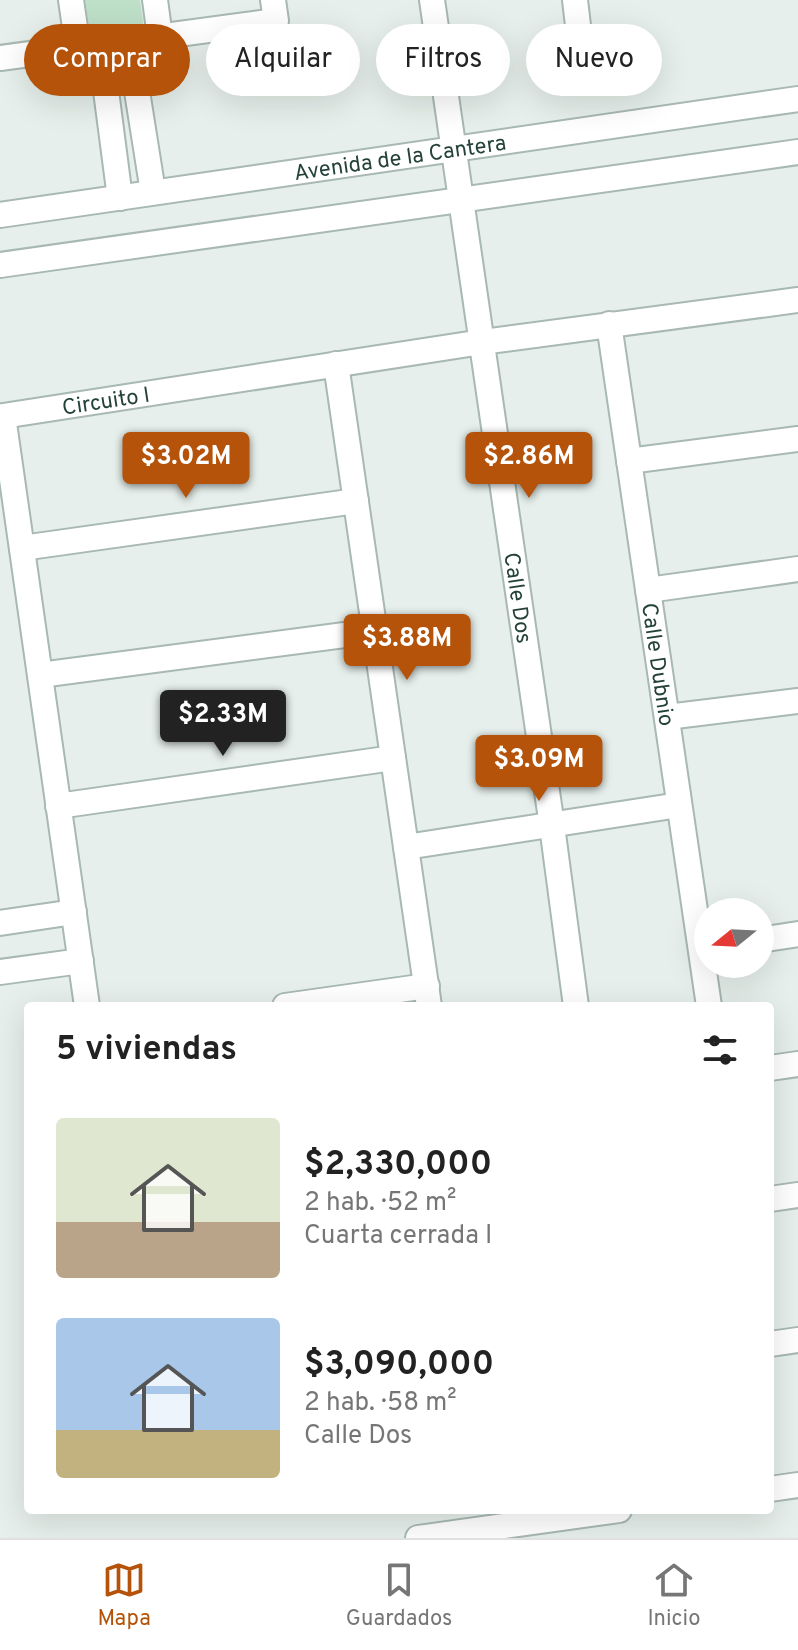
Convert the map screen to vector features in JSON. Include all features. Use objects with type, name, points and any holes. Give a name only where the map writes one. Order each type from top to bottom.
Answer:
[{"type":"street","points":[[71,0],[80,24]]},
{"type":"street","points":[[155,0],[158,24]]},
{"type":"street","points":[[190,33],[276,21],[273,0]]},
{"type":"street","name":"Calle Dos","points":[[432,0],[575,1002]]},
{"type":"street","points":[[575,0],[578,24]]},
{"type":"street","points":[[0,58],[24,55]]},
{"type":"street","points":[[99,96],[120,198]]},
{"type":"street","points":[[138,96],[153,192]]},
{"type":"street","name":"Avenida de la Cantera","points":[[0,215],[798,99]]},
{"type":"street","points":[[0,265],[798,152]]},
{"type":"street","name":"Circuito I","points":[[86,1002],[3,416],[482,342],[798,300]]},
{"type":"street","name":"Calle Dubnio","points":[[609,324],[695,898]]},
{"type":"street","points":[[336,364],[428,996],[342,1002]]},
{"type":"street","points":[[629,461],[798,439]]},
{"type":"street","points":[[22,548],[356,501]]},
{"type":"street","points":[[648,590],[798,569]]},
{"type":"street","points":[[40,675],[375,631]]},
{"type":"street","points":[[667,717],[798,701]]},
{"type":"street","points":[[58,806],[393,758]]},
{"type":"street","points":[[406,847],[679,805]]},
{"type":"street","points":[[0,923],[74,912]]},
{"type":"street","points":[[774,938],[798,934]]},
{"type":"street","points":[[0,972],[81,961]]},
{"type":"street","name":"Calle Dubnio","points":[[707,978],[709,1002]]},
{"type":"street","points":[[774,1067],[798,1064]]},
{"type":"street","points":[[774,1198],[798,1195]]},
{"type":"street","points":[[774,1343],[798,1340]]},
{"type":"street","points":[[774,1488],[798,1485]]},
{"type":"street","points":[[418,1538],[590,1514]]},
{"type":"green space","points":[[85,0],[140,0],[143,24],[89,24]]}]
